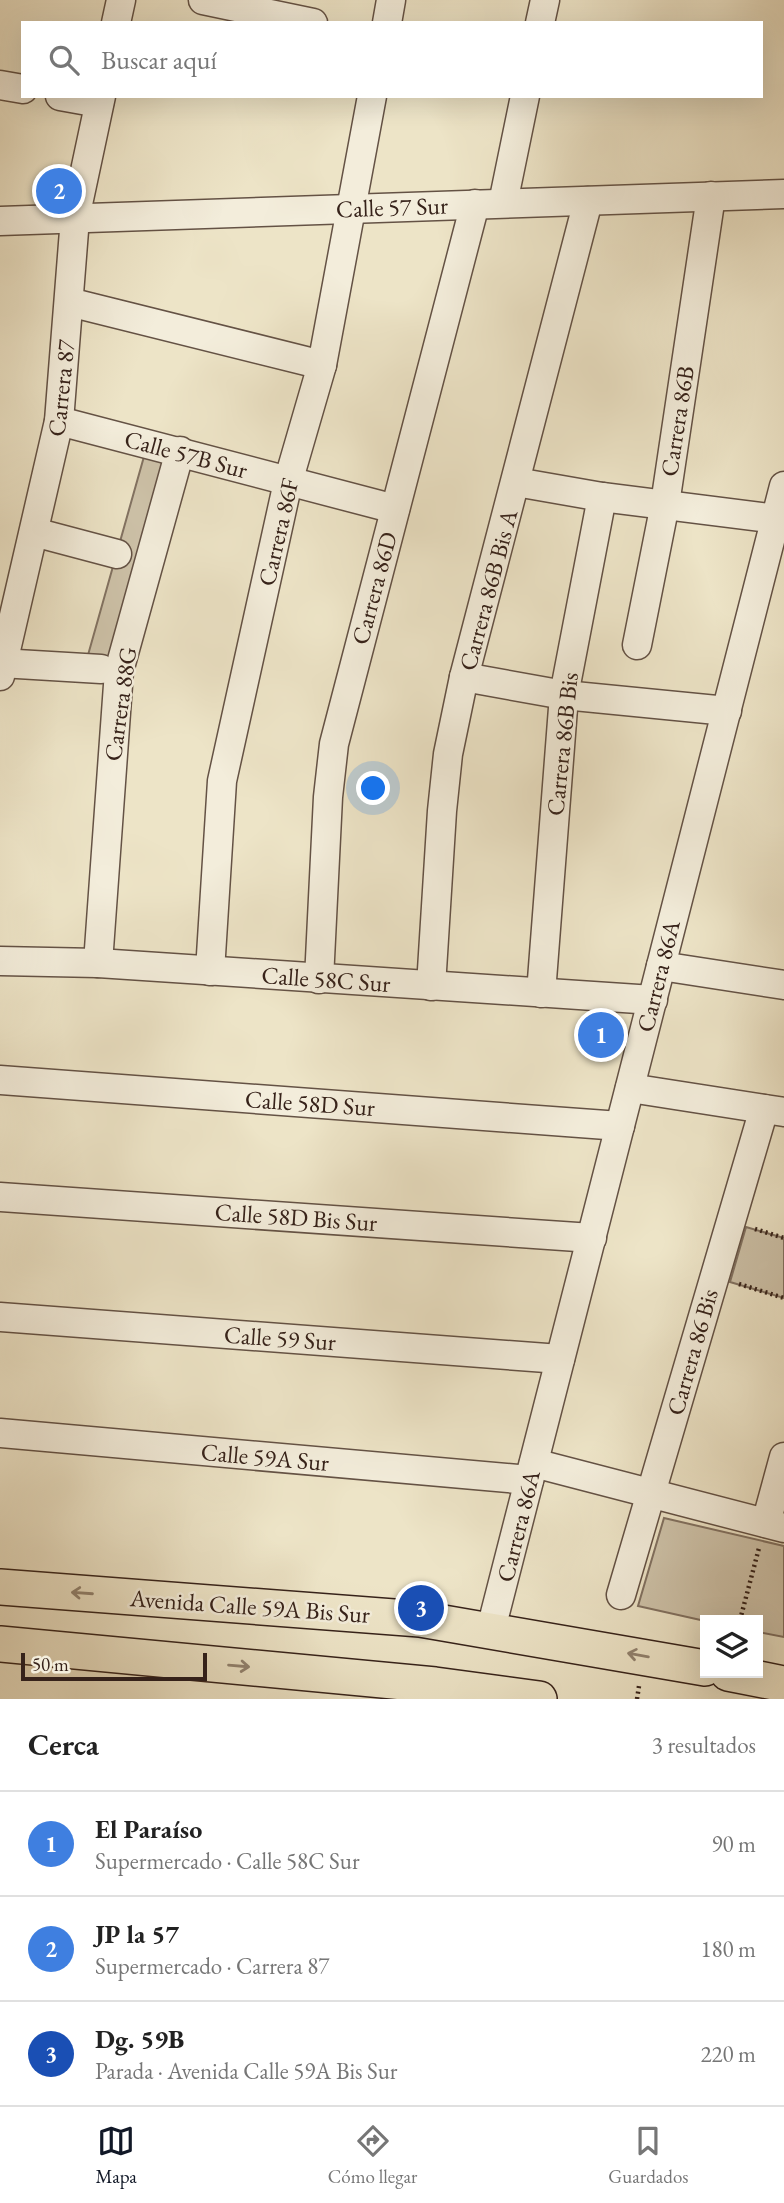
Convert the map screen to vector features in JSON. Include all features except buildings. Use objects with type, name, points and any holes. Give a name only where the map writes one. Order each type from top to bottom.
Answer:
[{"type":"main road","name":"Avenida Calle 59A Bis Sur","points":[[0,1587],[420,1619],[491,1629],[700,1667]]},
{"type":"main road","points":[[0,1644],[435,1685],[539,1699]]},
{"type":"main road","points":[[753,1678],[784,1684]]},
{"type":"street","points":[[116,21],[121,0]]},
{"type":"street","points":[[203,0],[303,21]]},
{"type":"street","points":[[387,21],[391,0]]},
{"type":"street","points":[[540,21],[545,0]]},
{"type":"street","points":[[0,85],[21,89]]},
{"type":"street","points":[[80,98],[100,100]]},
{"type":"street","name":"Carrera 86F","points":[[209,971],[222,781],[288,482],[322,365],[372,98]]},
{"type":"street","name":"Carrera 86D","points":[[319,979],[328,797],[334,744],[394,509],[524,98]]},
{"type":"street","name":"Carrera 87","points":[[0,667],[59,421],[75,218],[100,100]]},
{"type":"street","name":"Calle 57 Sur","points":[[0,221],[784,194]]},
{"type":"street","name":"Carrera 86B","points":[[636,645],[665,503],[711,196]]},
{"type":"street","name":"Carrera 86B Bis A","points":[[431,986],[442,811],[449,754],[464,677],[588,201]]},
{"type":"street","points":[[69,302],[322,365]]},
{"type":"street","name":"Calle 57B Sur","points":[[59,421],[394,509]]},
{"type":"street","name":"Carrera 88G","points":[[98,963],[119,671],[180,451]]},
{"type":"street","points":[[516,482],[602,497],[776,519]]},
{"type":"street","name":"Carrera 86A","points":[[491,1629],[784,487]]},
{"type":"street","name":"Carrera 86B Bis","points":[[541,993],[565,695],[602,497]]},
{"type":"street","points":[[34,532],[117,554]]},
{"type":"street","points":[[0,667],[101,669]]},
{"type":"street","points":[[464,677],[565,695],[727,711]]},
{"type":"street","name":"Calle 58C Sur","points":[[0,961],[98,963],[653,1000]]},
{"type":"street","points":[[661,966],[784,985]]},
{"type":"street","name":"Calle 58D Sur","points":[[0,1080],[620,1126]]},
{"type":"street","points":[[630,1088],[774,1110]]},
{"type":"street","name":"Carrera 86 Bis","points":[[621,1595],[714,1278],[774,1110]]},
{"type":"street","name":"Calle 58D Bis Sur","points":[[0,1197],[592,1238]]},
{"type":"street","name":"Calle 59 Sur","points":[[0,1317],[561,1359]]},
{"type":"street","name":"Calle 59A Sur","points":[[0,1433],[532,1471],[651,1493],[775,1526]]},
{"type":"street","points":[[775,1526],[784,1457]]},
{"type":"path","points":[[714,1278],[784,1298]]},
{"type":"path","points":[[742,1615],[775,1526]]},
{"type":"shaded area","points":[[145,453],[169,460],[112,662],[88,655]]},
{"type":"shaded area","points":[[746,1227],[784,1238],[784,1298],[730,1282]]},
{"type":"shaded area","points":[[664,1518],[784,1546],[784,1637],[763,1633],[763,1615],[700,1615],[700,1620],[638,1606]]},
{"type":"place","name":"JP la 57","points":[[59,191]]},
{"type":"place","name":"El Paraíso","points":[[601,1035]]},
{"type":"place","name":"Dg. 59B","points":[[421,1608]]}]
